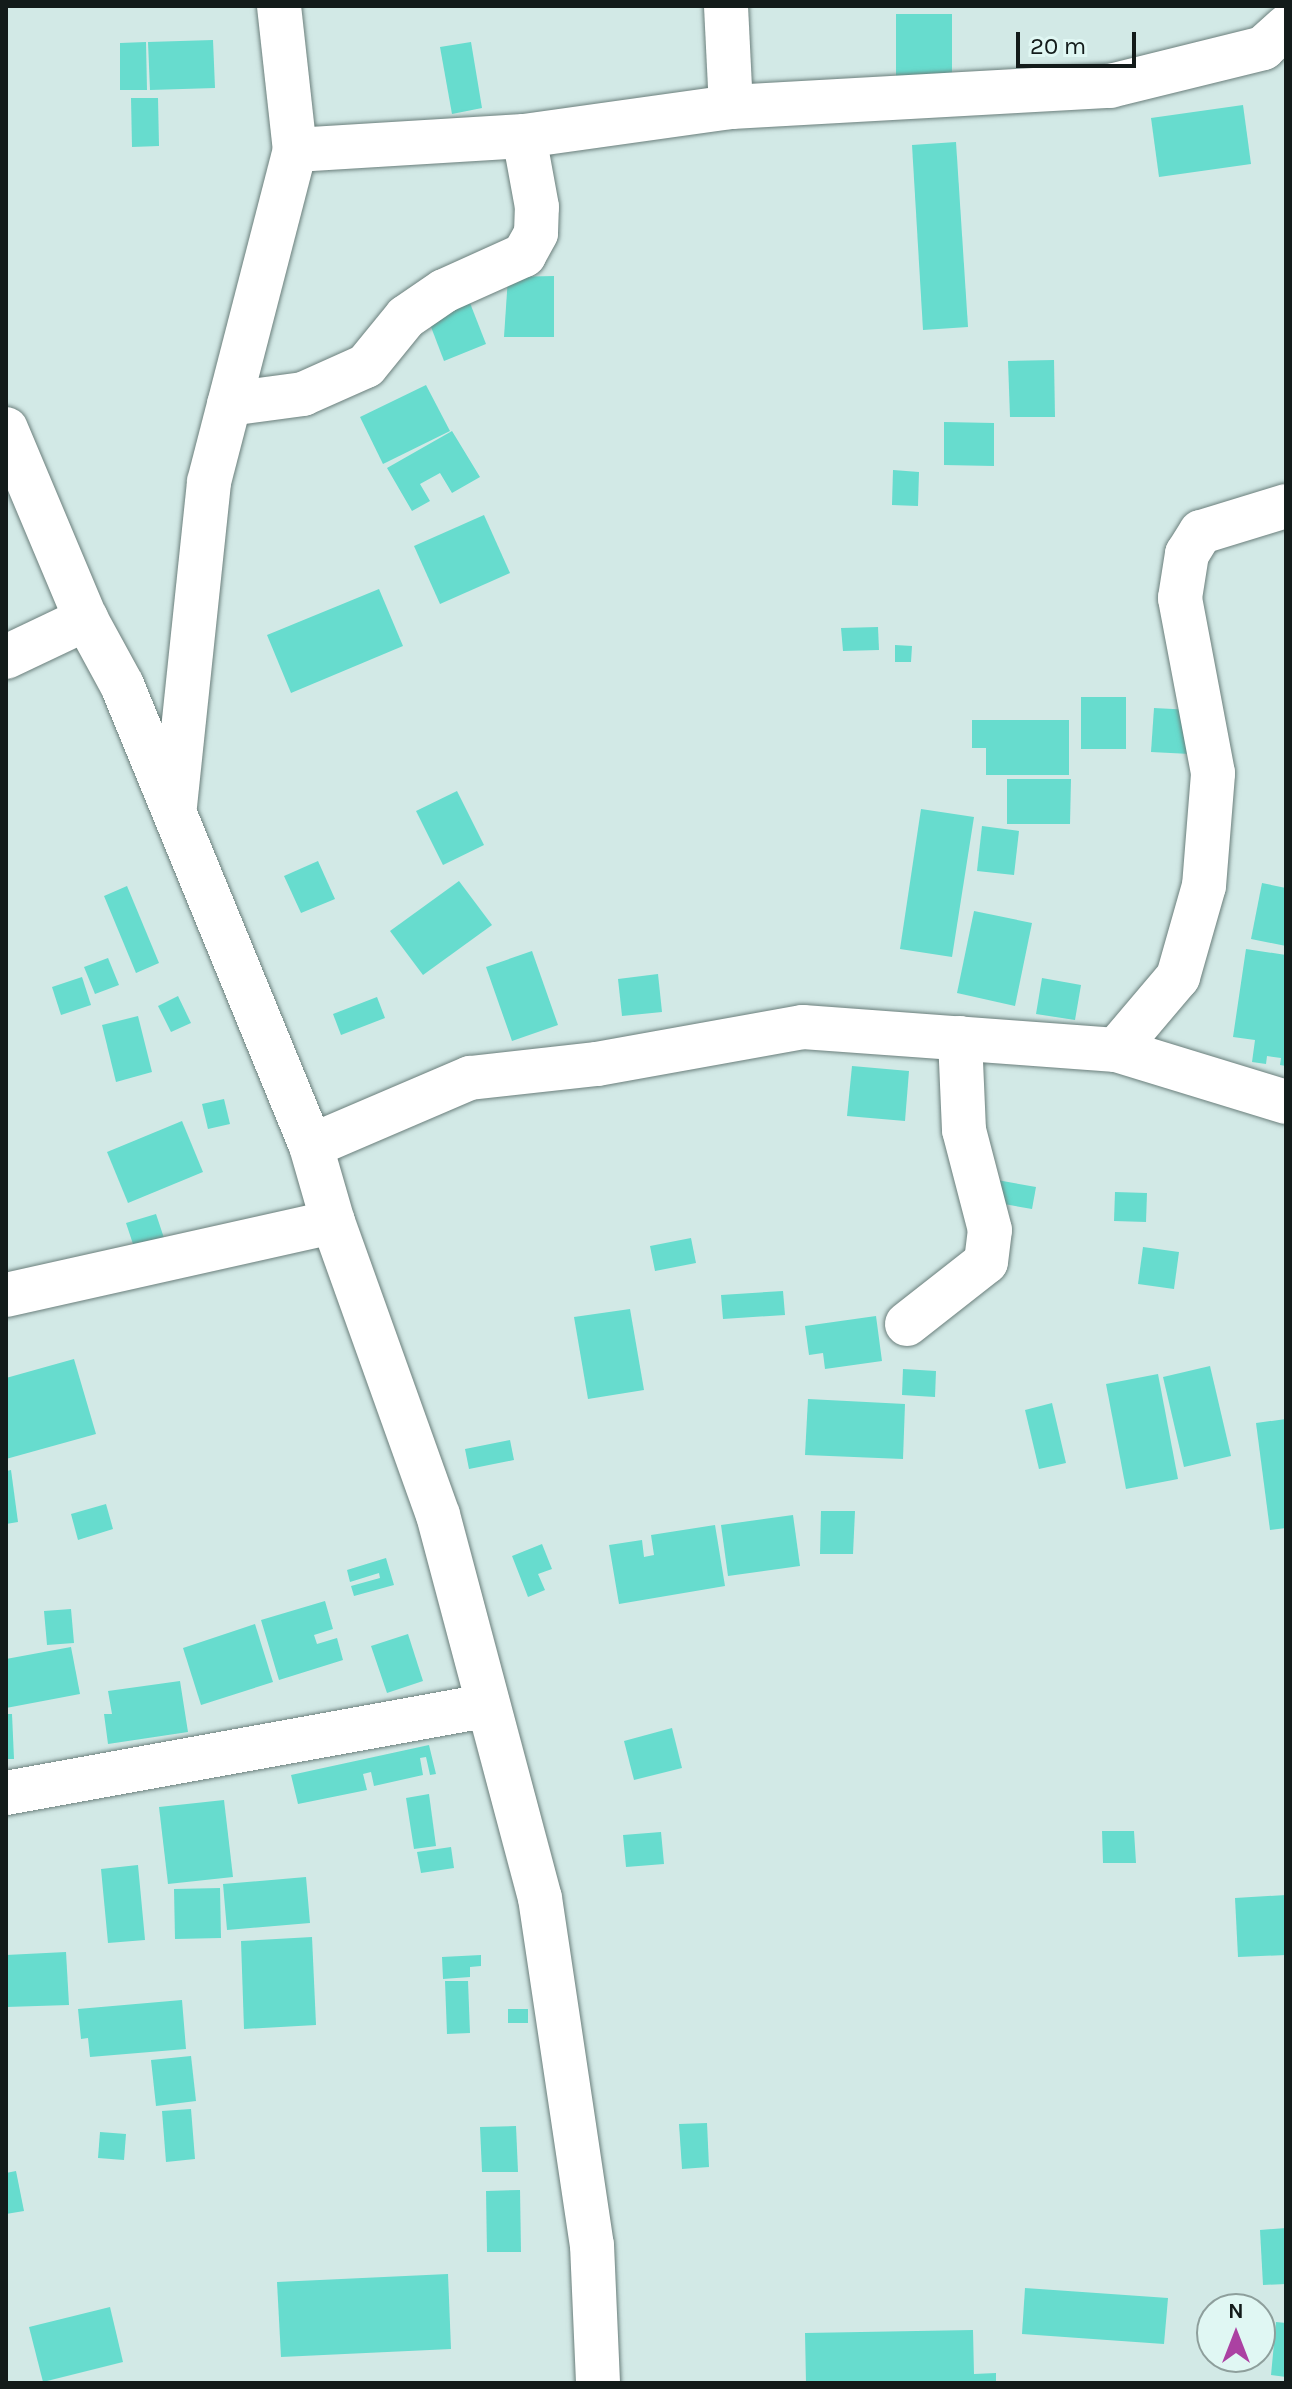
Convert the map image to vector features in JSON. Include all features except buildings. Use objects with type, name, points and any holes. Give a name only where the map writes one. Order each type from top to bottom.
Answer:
[{"type":"street","points":[[174,815],[209,482],[295,150],[279,6]]},
{"type":"street","points":[[726,6],[731,107]]},
{"type":"street","points":[[295,150],[524,136],[731,107],[1110,86],[1263,48],[1286,27]]},
{"type":"street","points":[[229,404],[303,394],[366,366],[406,317],[444,291],[524,255],[536,233],[537,207],[524,136]]},
{"type":"street","points":[[6,429],[86,619],[122,685],[311,1146],[333,1222],[438,1515],[540,1898],[570,2073],[592,2245],[598,2383]]},
{"type":"street","points":[[1116,1050],[1178,977],[1204,886],[1213,773],[1180,598],[1187,554],[1201,532],[1286,506]]},
{"type":"street","points":[[6,657],[86,619]]},
{"type":"street","points":[[311,1146],[470,1078],[597,1064],[803,1027],[1116,1050],[1286,1102]]},
{"type":"street","points":[[907,1324],[986,1262],[990,1230],[964,1130],[960,1038]]},
{"type":"street","points":[[6,1295],[333,1222]]},
{"type":"street","points":[[6,1793],[488,1705]]}]
